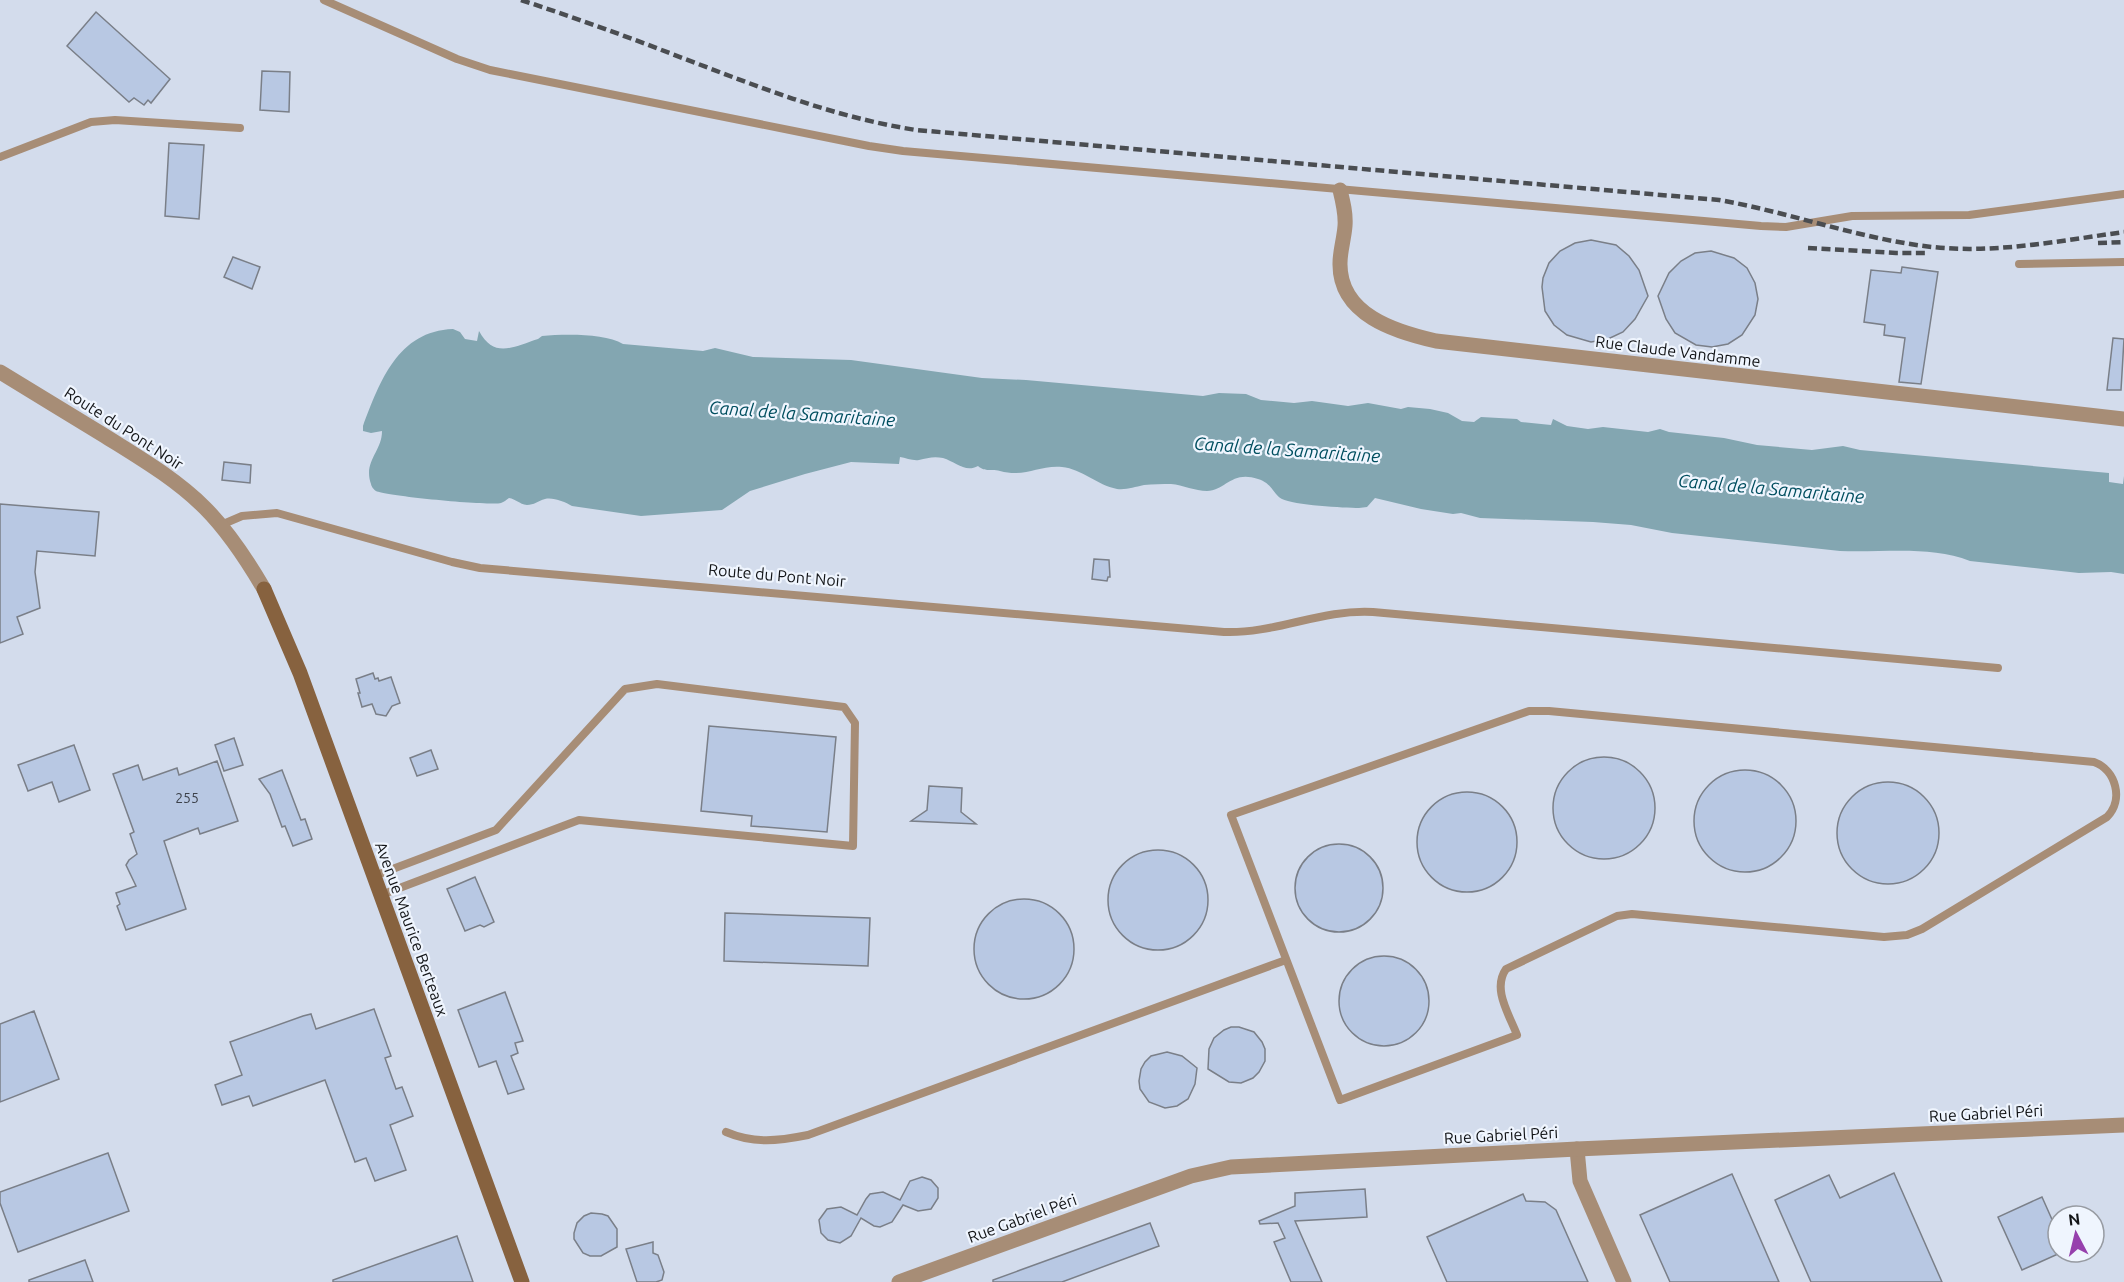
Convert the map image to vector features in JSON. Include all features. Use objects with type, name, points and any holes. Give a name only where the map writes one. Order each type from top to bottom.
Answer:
[{"type":"street","name":"Rue Claude Vandamme","points":[[1340,190],[1345,219],[1340,271],[1346,289],[1358,307],[1368,316],[1406,334],[1436,341],[2124,419]]},
{"type":"street","name":"Route du Pont Noir","points":[[0,372],[182,487],[221,525],[245,556],[264,590]]},
{"type":"street","name":"Avenue Maurice Berteaux","points":[[264,590],[293,656],[522,1282]]},
{"type":"street","name":"Rue Gabriel Péri","points":[[899,1282],[1210,1171],[1259,1164],[2124,1125]]},
{"type":"street","points":[[1577,1149],[1580,1180],[1624,1282]]},
{"type":"lane","points":[[324,0],[457,59],[490,70],[868,146],[903,151],[1773,226],[1798,225],[1852,216],[1969,215],[2124,194]]},
{"type":"lane","points":[[0,158],[91,122],[115,120],[240,128]]},
{"type":"lane","points":[[2019,264],[2124,262]]},
{"type":"lane","name":"Route du Pont Noir","points":[[221,525],[242,516],[277,513],[480,568],[1224,632],[1269,629],[1336,613],[1373,612],[1998,668]]},
{"type":"lane","points":[[374,876],[496,830],[625,689],[657,684],[844,707],[855,723],[853,846],[579,820],[381,895]]},
{"type":"lane","points":[[1529,711],[2094,762],[2105,768],[2116,783],[2116,804],[2107,817],[1922,928],[1907,934],[1884,937],[1632,914],[1617,916],[1506,969],[1501,979],[1500,989],[1517,1035],[1340,1100],[1286,960],[1231,815],[1529,711]]},
{"type":"lane","points":[[726,1132],[753,1141],[808,1135],[1286,960]]},
{"type":"shaded area","points":[[0,0],[2124,0],[2124,1282],[0,1282]]},
{"type":"water","name":"Canal de la Samaritaine","points":[[453,329],[460,332],[465,339],[477,341],[479,331],[485,340],[498,348],[512,347],[542,336],[584,335],[615,340],[623,344],[703,351],[715,348],[753,357],[851,360],[982,378],[1203,396],[1219,393],[1246,394],[1261,400],[1294,403],[1312,401],[1348,406],[1368,403],[1401,409],[1408,407],[1430,409],[1448,413],[1462,421],[1474,422],[1481,417],[1517,419],[1521,422],[1551,425],[1553,419],[1567,426],[1588,429],[1603,427],[1648,432],[1660,429],[1757,445],[1812,450],[1843,446],[1860,450],[2109,473],[2109,482],[2123,484],[2124,476],[2124,574],[2079,573],[1970,561],[1955,556],[1922,551],[1840,551],[1672,533],[1631,525],[1480,518],[1461,513],[1421,509],[1375,498],[1367,507],[1331,507],[1282,499],[1267,483],[1249,477],[1235,479],[1214,490],[1207,491],[1171,484],[1117,489],[1069,468],[1053,467],[1009,473],[978,466],[965,468],[937,457],[912,460],[900,457],[899,464],[851,462],[750,491],[722,510],[641,516],[572,506],[552,499],[527,505],[509,498],[501,503],[493,504],[417,498],[376,491],[371,485],[369,469],[382,431],[371,433],[363,431],[363,426],[376,392],[394,361],[405,349],[418,339],[434,332]]},
{"type":"building","points":[[96,12],[170,79],[151,103],[148,100],[144,105],[134,98],[129,102],[67,46]]},
{"type":"building","points":[[262,71],[290,72],[289,112],[260,110]]},
{"type":"building","points":[[169,143],[204,145],[199,219],[165,216]]},
{"type":"building","points":[[1591,240],[1616,245],[1629,256],[1639,270],[1648,296],[1635,319],[1623,332],[1608,339],[1591,342],[1567,335],[1554,325],[1545,311],[1542,287],[1549,263],[1560,251],[1575,243]]},
{"type":"building","points":[[1711,251],[1734,258],[1747,268],[1755,283],[1758,299],[1755,315],[1742,335],[1728,344],[1712,347],[1696,345],[1675,333],[1666,319],[1658,296],[1669,273],[1681,261],[1695,253]]},
{"type":"building","points":[[233,257],[260,267],[252,289],[224,277]]},
{"type":"building","points":[[1902,267],[1938,272],[1921,384],[1899,382],[1905,338],[1884,335],[1885,325],[1864,322],[1871,270],[1901,273]]},
{"type":"building","points":[[2113,338],[2124,339],[2121,390],[2107,390]]},
{"type":"building","points":[[224,462],[251,465],[250,483],[222,480]]},
{"type":"building","points":[[0,504],[99,512],[95,556],[37,551],[35,572],[40,608],[17,617],[23,634],[0,643]]},
{"type":"building","points":[[1094,559],[1109,560],[1110,577],[1107,581],[1092,579]]},
{"type":"building","points":[[373,673],[375,679],[378,678],[379,681],[391,677],[400,703],[392,706],[386,716],[376,714],[372,704],[362,707],[356,679]]},
{"type":"building","points":[[709,726],[836,737],[827,832],[751,826],[752,816],[701,811]]},
{"type":"building","points":[[234,738],[243,765],[224,771],[215,745]]},
{"type":"building","points":[[74,745],[90,790],[59,802],[52,782],[28,791],[18,765]]},
{"type":"building","points":[[431,750],[438,769],[417,776],[410,758]]},
{"type":"building","points":[[1604,757],[1633,765],[1647,779],[1655,808],[1647,837],[1633,851],[1604,859],[1575,851],[1561,837],[1553,808],[1561,779],[1575,765]]},
{"type":"building","points":[[217,761],[238,821],[200,834],[198,828],[164,841],[186,909],[126,930],[117,906],[120,904],[116,893],[136,886],[126,865],[137,854],[130,834],[134,832],[113,774],[138,765],[143,780],[177,768],[179,775]]},
{"type":"building","points":[[282,770],[301,820],[305,819],[312,839],[293,846],[285,826],[282,827],[270,794],[259,779]]},
{"type":"building","points":[[1745,770],[1774,778],[1788,792],[1796,821],[1788,850],[1774,864],[1745,872],[1716,864],[1702,850],[1694,821],[1702,792],[1716,778]]},
{"type":"building","points":[[1888,782],[1908,785],[1917,790],[1931,804],[1936,813],[1939,833],[1936,853],[1931,862],[1917,876],[1908,881],[1888,884],[1868,881],[1859,876],[1845,862],[1840,853],[1837,833],[1840,813],[1845,804],[1859,790],[1868,785]]},
{"type":"building","points":[[929,786],[962,788],[961,812],[976,824],[911,821],[927,810]]},
{"type":"building","points":[[1467,792],[1486,795],[1503,806],[1514,823],[1517,842],[1514,861],[1503,878],[1486,889],[1467,892],[1448,889],[1431,878],[1420,861],[1417,842],[1420,823],[1431,806],[1448,795]]},
{"type":"building","points":[[1339,844],[1356,848],[1370,857],[1379,871],[1383,888],[1379,905],[1370,919],[1356,928],[1339,932],[1322,928],[1308,919],[1299,905],[1295,888],[1299,871],[1308,857],[1322,848]]},
{"type":"building","points":[[1158,850],[1177,853],[1194,864],[1205,881],[1208,900],[1205,919],[1194,936],[1177,947],[1158,950],[1139,947],[1122,936],[1111,919],[1108,900],[1111,881],[1122,864],[1139,853]]},
{"type":"building","points":[[475,877],[494,922],[484,927],[480,925],[465,931],[447,889]]},
{"type":"building","points":[[1024,899],[1043,903],[1060,913],[1070,930],[1074,949],[1070,968],[1060,985],[1043,995],[1024,999],[1005,995],[988,985],[978,968],[974,949],[978,930],[988,913],[1005,903]]},
{"type":"building","points":[[725,913],[870,918],[868,966],[724,961]]},
{"type":"building","points":[[1384,956],[1401,959],[1416,969],[1426,984],[1429,1001],[1426,1018],[1416,1033],[1401,1043],[1384,1046],[1367,1043],[1352,1033],[1342,1018],[1339,1001],[1342,984],[1352,969],[1367,959]]},
{"type":"building","points":[[505,992],[523,1041],[515,1043],[518,1053],[511,1056],[524,1089],[508,1094],[496,1061],[479,1067],[458,1010]]},
{"type":"building","points":[[374,1009],[391,1056],[385,1058],[396,1089],[402,1087],[413,1116],[390,1125],[406,1170],[375,1181],[366,1158],[355,1162],[325,1080],[253,1106],[249,1096],[222,1105],[215,1085],[242,1075],[230,1042],[311,1014],[316,1029]]},
{"type":"building","points":[[34,1011],[59,1079],[0,1102],[0,1024]]},
{"type":"building","points":[[1231,1027],[1254,1032],[1265,1049],[1265,1061],[1259,1072],[1253,1078],[1241,1083],[1229,1082],[1208,1069],[1209,1049],[1214,1038]]},
{"type":"building","points":[[1167,1052],[1182,1056],[1197,1068],[1195,1084],[1188,1099],[1177,1106],[1165,1108],[1149,1102],[1140,1089],[1139,1081],[1145,1062],[1151,1056]]},
{"type":"building","points":[[108,1153],[129,1211],[18,1252],[0,1203],[0,1192]]},
{"type":"building","points":[[1894,1173],[1942,1282],[1811,1282],[1775,1200],[1829,1175],[1840,1198]]},
{"type":"building","points":[[1732,1174],[1779,1282],[1670,1282],[1640,1215]]},
{"type":"building","points":[[922,1177],[931,1180],[938,1188],[938,1198],[931,1209],[918,1211],[903,1205],[892,1222],[880,1227],[861,1218],[851,1236],[840,1243],[828,1240],[821,1233],[819,1220],[827,1209],[841,1207],[857,1215],[870,1194],[883,1192],[900,1200],[910,1181]]},
{"type":"building","points":[[1365,1189],[1367,1217],[1295,1221],[1322,1282],[1291,1282],[1274,1242],[1285,1238],[1278,1223],[1260,1224],[1259,1221],[1295,1206],[1295,1193]]},
{"type":"building","points":[[1523,1194],[1526,1201],[1545,1202],[1556,1210],[1588,1282],[1447,1282],[1427,1237]]},
{"type":"building","points":[[2042,1197],[2046,1206],[2046,1259],[2022,1270],[1998,1217]]},
{"type":"building","points":[[591,1213],[608,1216],[617,1229],[617,1247],[601,1256],[590,1256],[583,1253],[574,1239],[577,1223]]},
{"type":"building","points":[[1150,1223],[1159,1246],[1062,1282],[993,1282],[993,1280]]},
{"type":"building","points":[[457,1236],[473,1282],[333,1282],[333,1280]]},
{"type":"building","points":[[653,1242],[653,1253],[658,1255],[664,1272],[662,1280],[637,1282],[626,1249]]},
{"type":"building","points":[[85,1260],[93,1282],[29,1282],[29,1280]]},
{"type":"railway","points":[[521,0],[798,100],[856,118],[916,130],[1719,200],[1872,237],[1924,246],[1999,248],[2124,232]]},
{"type":"railway","points":[[2098,243],[2124,242]]},
{"type":"railway","points":[[1808,248],[1926,253]]}]
